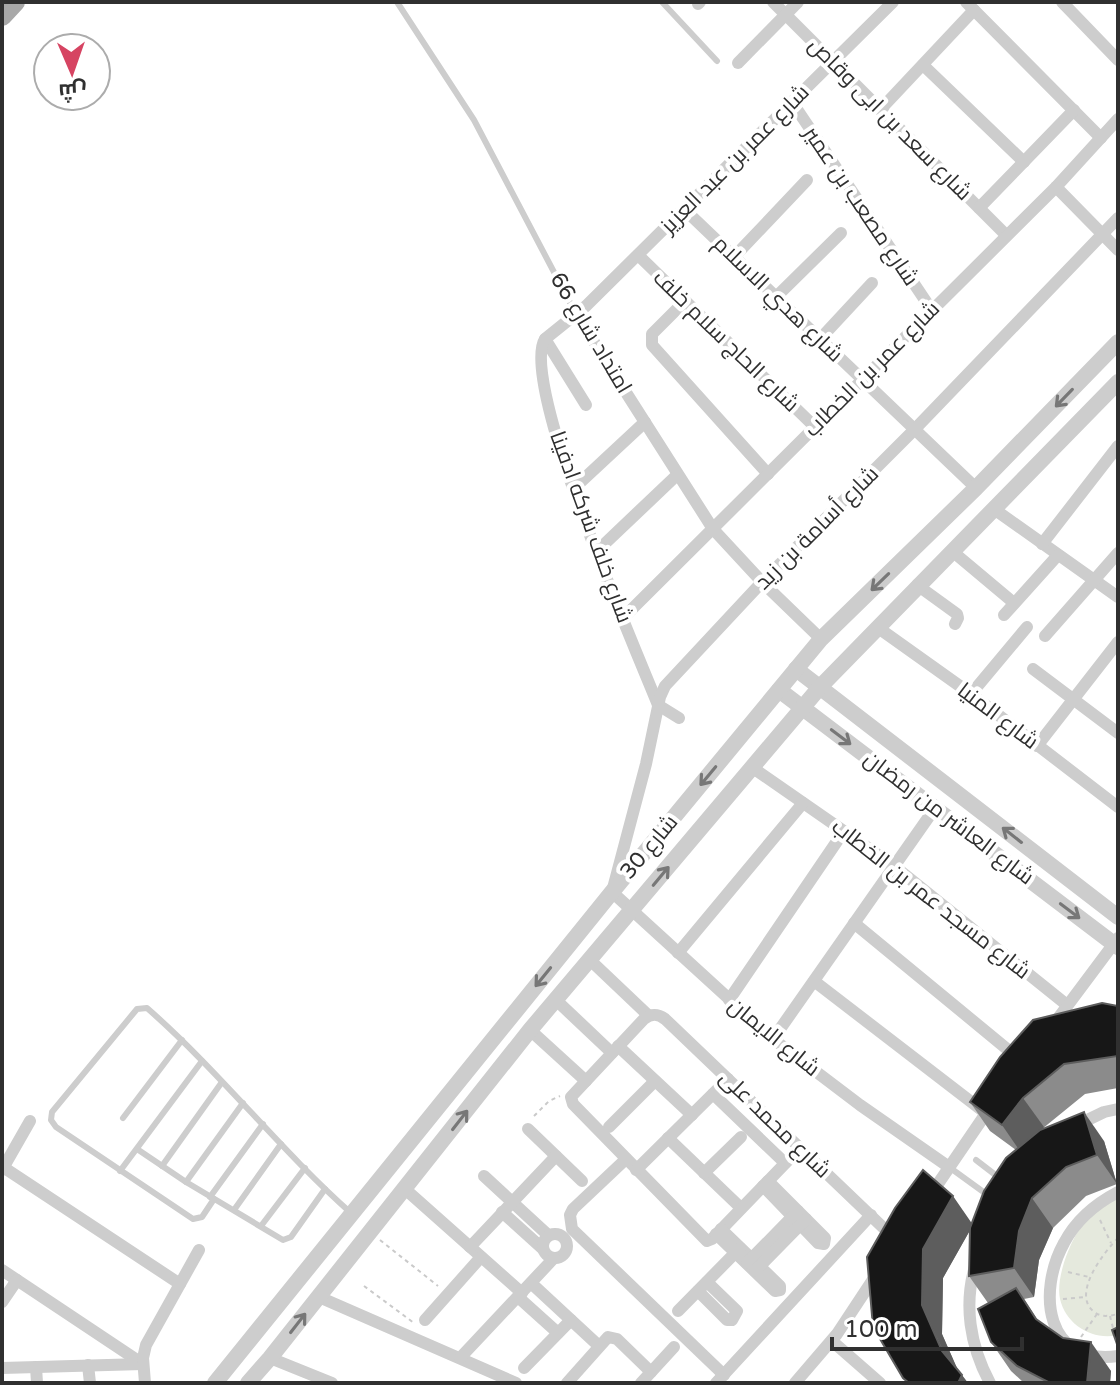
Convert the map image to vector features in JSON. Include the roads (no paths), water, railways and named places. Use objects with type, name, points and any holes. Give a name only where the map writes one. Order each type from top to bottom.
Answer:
[{"type":"main road","points":[[2,16],[15,2]]},
{"type":"street","name":"شارع سعد بن ابى وقاص","points":[[773,2],[1006,235]]},
{"type":"street","points":[[738,63],[798,2]]},
{"type":"street","name":"شارع عمر بن عبد العزيز","points":[[576,314],[893,2]]},
{"type":"street","points":[[1062,2],[1118,60]]},
{"type":"street","points":[[880,110],[923,65],[970,6],[1101,138]]},
{"type":"street","points":[[923,65],[1024,162]]},
{"type":"street","name":"شارع مصعب بن عمير","points":[[792,102],[931,309]]},
{"type":"street","points":[[979,208],[1074,110]]},
{"type":"street","name":"شارع عمر بن الخطاب","points":[[624,617],[1056,187],[1118,119]]},
{"type":"street","points":[[734,257],[807,180]]},
{"type":"street","points":[[1056,187],[1118,250]]},
{"type":"street","name":"شارع هدي الاسلام","points":[[684,209],[976,488]]},
{"type":"street","name":"شارع أسامة بن زيد","points":[[612,892],[665,686],[762,582],[1118,218]]},
{"type":"street","points":[[776,297],[841,233]]},
{"type":"street","name":"شارع الحاج سلام خلف","points":[[638,255],[815,427]]},
{"type":"street","points":[[820,339],[872,283]]},
{"type":"street","points":[[685,301],[652,334],[652,345],[768,474]]},
{"type":"street","points":[[576,314],[545,339],[586,405]]},
{"type":"street","name":"امتداد شارع 66","points":[[576,314],[713,529],[821,639]]},
{"type":"street","name":"شارع خلف شركه ادفينا","points":[[545,339],[540,351],[543,383],[573,489],[658,705]]},
{"type":"street","name":"شارع 30","points":[[215,1383],[821,639],[976,488],[1118,342]]},
{"type":"street","name":"شارع 30","points":[[248,1383],[530,1030],[820,687],[1117,384]]},
{"type":"street","points":[[573,489],[645,422]]},
{"type":"street","points":[[1042,544],[1118,446]]},
{"type":"street","points":[[596,552],[677,475]]},
{"type":"street","points":[[994,509],[1118,597]]},
{"type":"street","points":[[952,551],[1014,603]]},
{"type":"street","points":[[1045,636],[1118,553]]},
{"type":"street","points":[[1004,615],[1058,555]]},
{"type":"street","points":[[917,585],[957,614],[955,624]]},
{"type":"street","name":"شارع المنيا","points":[[877,627],[971,694],[1118,807]]},
{"type":"street","points":[[971,694],[1027,627]]},
{"type":"street","points":[[1037,746],[1118,642]]},
{"type":"street","name":"شارع العاشر من رمضان","points":[[796,669],[1118,917]]},
{"type":"street","points":[[1033,669],[1118,733]]},
{"type":"street","name":"شارع العاشر من رمضان","points":[[779,690],[1117,943]]},
{"type":"street","points":[[658,705],[679,718]]},
{"type":"street","name":"شارع مسجد عمر بن الخطاب","points":[[753,768],[894,866],[1067,1005]]},
{"type":"street","points":[[678,953],[803,803]]},
{"type":"street","points":[[773,1039],[935,808]]},
{"type":"street","points":[[729,1000],[844,831]]},
{"type":"street","name":"شارع الايمان","points":[[612,892],[773,1039],[949,1167]]},
{"type":"street","points":[[854,923],[1024,1062]]},
{"type":"street","points":[[1041,1040],[1117,943]]},
{"type":"street","name":"شارع محمد على","points":[[590,960],[646,1017],[659,1015],[665,1019],[898,1241]]},
{"type":"street","points":[[814,981],[985,1113]]},
{"type":"street","points":[[556,1000],[692,1115]]},
{"type":"street","points":[[646,1017],[573,1094],[573,1104],[702,1239],[709,1240],[719,1231],[800,1148]]},
{"type":"street","points":[[530,1030],[586,1081]]},
{"type":"street","points":[[1014,1075],[1033,1051]]},
{"type":"street","points":[[636,1170],[728,1079]]},
{"type":"street","points":[[609,1127],[655,1081]]},
{"type":"street","points":[[713,1094],[785,1163]]},
{"type":"street","points":[[924,1204],[995,1101]]},
{"type":"street","points":[[1068,1131],[1079,1123],[1118,1109]]},
{"type":"street","points":[[30,1121],[3,1169],[180,1284]]},
{"type":"street","points":[[528,1129],[582,1181]]},
{"type":"street","points":[[704,1173],[741,1137]]},
{"type":"street","points":[[668,1138],[741,1208]]},
{"type":"street","points":[[470,1247],[556,1156]]},
{"type":"street","points":[[626,1159],[573,1209],[569,1222],[572,1229],[720,1379],[871,1215]]},
{"type":"street","points":[[484,1176],[507,1207],[554,1258]]},
{"type":"street","points":[[719,1231],[753,1264],[799,1218],[765,1183]]},
{"type":"street","points":[[405,1189],[481,1257],[524,1291],[571,1320],[599,1346]]},
{"type":"street","points":[[1117,1360],[1093,1356],[1073,1347],[1056,1329],[1044,1305],[1065,1241],[1094,1207],[1118,1192]]},
{"type":"street","points":[[460,1358],[554,1258],[566,1252],[567,1243],[557,1234],[548,1235],[507,1207]]},
{"type":"street","points":[[890,1254],[907,1229]]},
{"type":"street","points":[[543,1249],[543,1241],[548,1235]]},
{"type":"street","points":[[981,1247],[971,1279],[981,1366],[990,1383]]},
{"type":"street","points":[[145,1383],[143,1364],[146,1345],[199,1250]]},
{"type":"street","points":[[678,1311],[738,1250]]},
{"type":"street","points":[[425,1320],[481,1257]]},
{"type":"street","points":[[795,1383],[832,1341],[882,1266]]},
{"type":"street","points":[[2,1270],[143,1364]]},
{"type":"street","points":[[2,1302],[17,1280]]},
{"type":"street","points":[[524,1291],[558,1333]]},
{"type":"street","points":[[319,1297],[516,1383]]},
{"type":"street","points":[[524,1368],[571,1320]]},
{"type":"street","points":[[567,1383],[605,1339],[613,1337],[651,1372]]},
{"type":"street","points":[[832,1341],[877,1382]]},
{"type":"street","points":[[641,1383],[674,1347]]},
{"type":"street","points":[[270,1358],[332,1383]]},
{"type":"street","points":[[2,1368],[143,1364]]},
{"type":"street","points":[[88,1365],[90,1383]]},
{"type":"street","points":[[36,1367],[37,1383]]},
{"type":"lane","name":"امتداد شارع 66","points":[[397,2],[474,120],[576,314]]},
{"type":"lane","points":[[662,2],[717,61]]},
{"type":"lane","points":[[263,1124],[202,1217],[193,1219],[56,1127],[51,1120],[52,1112],[137,1009],[147,1008],[182,1040],[351,1213]]},
{"type":"lane","points":[[123,1118],[182,1040]]},
{"type":"lane","points":[[120,1171],[202,1061]]},
{"type":"lane","points":[[162,1166],[222,1082]]},
{"type":"lane","points":[[186,1182],[243,1103]]},
{"type":"lane","points":[[234,1210],[281,1144]]},
{"type":"lane","points":[[137,1149],[280,1239],[289,1239],[325,1189]]},
{"type":"lane","points":[[976,1160],[1012,1188]]},
{"type":"lane","points":[[949,1167],[1001,1205]]},
{"type":"lane","points":[[261,1226],[305,1168]]}]
